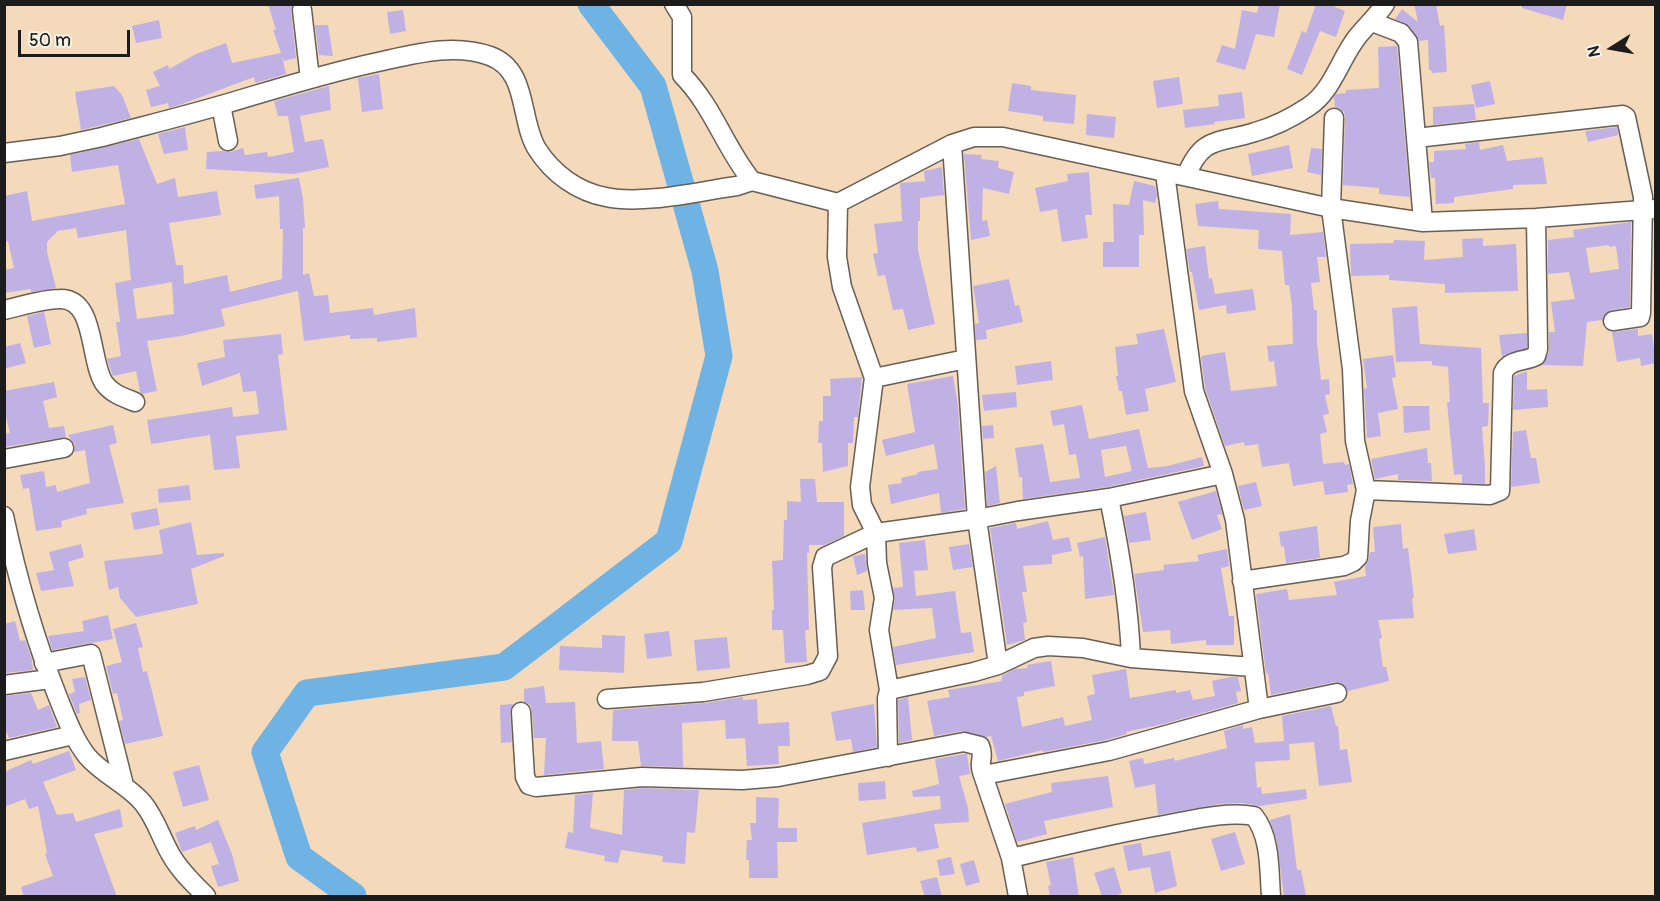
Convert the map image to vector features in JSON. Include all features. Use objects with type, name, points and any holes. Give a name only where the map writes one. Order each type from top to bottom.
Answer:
[{"type":"street","points":[[674,4],[682,17],[682,67],[712,112],[745,184]]},
{"type":"street","points":[[1186,176],[1194,157],[1206,147],[1218,141],[1255,132],[1311,105],[1327,88],[1358,36],[1385,4]]},
{"type":"street","points":[[302,10],[310,79]]},
{"type":"street","points":[[1372,22],[1406,37],[1423,222]]},
{"type":"street","points":[[4,153],[60,146],[102,137],[310,79],[423,52],[462,50],[489,55],[501,61],[510,70],[520,88],[525,116],[536,148],[567,181],[584,191],[608,198],[642,199],[745,184],[838,203],[952,144],[974,137],[1003,137],[1165,173],[1331,195],[1423,222],[1536,218],[1646,200]]},
{"type":"street","points":[[221,105],[228,141]]},
{"type":"street","points":[[1416,138],[1623,115],[1628,119],[1646,200],[1641,313],[1640,317],[1635,319],[1613,321]]},
{"type":"street","points":[[1242,581],[1324,569],[1353,562],[1358,557],[1360,521],[1366,490],[1355,441],[1352,369],[1331,195],[1334,118]]},
{"type":"street","points":[[952,144],[977,519],[998,665]]},
{"type":"street","points":[[1165,173],[1194,391],[1223,474],[1235,520],[1259,709]]},
{"type":"street","points":[[838,203],[837,257],[842,287],[874,378],[860,487],[862,505],[876,533],[884,598],[879,630],[890,690],[887,698],[888,757]]},
{"type":"street","points":[[1366,490],[1490,495],[1500,491],[1503,373],[1505,367],[1511,363],[1536,356],[1538,349],[1536,218]]},
{"type":"street","points":[[4,309],[61,298],[73,302],[82,309],[87,318],[98,371],[105,384],[113,393],[135,402]]},
{"type":"street","points":[[874,378],[966,359]]},
{"type":"street","points":[[4,459],[64,448]]},
{"type":"street","points":[[607,699],[703,692],[807,675],[820,670],[828,656],[823,562],[830,554],[876,533],[1109,498],[1223,474]]},
{"type":"street","points":[[1109,498],[1120,552],[1129,616],[1131,658]]},
{"type":"street","points":[[4,516],[8,549],[47,671],[73,735],[87,756],[101,770],[124,785],[142,803],[157,825],[171,856],[206,897]]},
{"type":"street","points":[[890,690],[974,672],[998,665],[1034,648],[1048,646],[1083,648],[1131,658],[1253,667]]},
{"type":"street","points":[[4,685],[91,654],[104,698],[124,785]]},
{"type":"street","points":[[982,772],[992,774],[1109,751],[1259,709],[1336,693]]},
{"type":"street","points":[[521,712],[525,777],[529,785],[536,787],[642,777],[741,780],[778,777],[964,741],[980,746],[983,752],[980,768],[1011,858],[1018,897]]},
{"type":"street","points":[[4,752],[73,735]]},
{"type":"street","points":[[1011,858],[1125,832],[1188,820],[1242,814],[1254,816],[1261,824],[1265,835],[1271,897]]},
{"type":"building","points":[[268,4],[292,4],[296,58],[284,61],[282,56],[286,74],[255,83],[254,77],[169,108],[168,103],[151,107],[146,90],[160,86],[153,72],[168,65],[169,69],[196,54],[226,43],[232,63],[281,53],[273,30],[276,30]]},
{"type":"building","points":[[1259,4],[1280,4],[1274,37],[1256,34],[1245,70],[1216,62],[1222,45],[1235,49],[1242,10],[1257,13]]},
{"type":"building","points":[[1316,4],[1328,4],[1345,11],[1336,37],[1320,31],[1302,75],[1287,69],[1302,31],[1306,33]]},
{"type":"building","points":[[1414,4],[1436,4],[1440,26],[1444,25],[1447,72],[1432,73],[1429,70],[1428,40],[1419,41],[1409,26],[1395,19],[1402,9],[1418,22]]},
{"type":"building","points":[[1522,4],[1567,4],[1563,20],[1522,8]]},
{"type":"building","points":[[403,10],[406,31],[390,34],[387,12]]},
{"type":"building","points":[[159,20],[162,38],[136,43],[132,26]]},
{"type":"building","points":[[315,25],[328,25],[333,56],[319,55]]},
{"type":"building","points":[[1397,46],[1410,197],[1379,194],[1379,188],[1343,185],[1345,118],[1344,112],[1335,107],[1334,97],[1336,94],[1346,93],[1346,90],[1379,88],[1378,47]]},
{"type":"building","points":[[379,74],[383,109],[362,112],[358,78]]},
{"type":"building","points":[[1179,77],[1183,104],[1157,108],[1153,81]]},
{"type":"building","points":[[1490,81],[1495,104],[1476,108],[1471,85]]},
{"type":"building","points":[[1012,83],[1031,86],[1031,90],[1076,95],[1074,124],[1043,121],[1043,116],[1008,111]]},
{"type":"building","points":[[114,86],[122,95],[131,118],[81,130],[75,92]]},
{"type":"building","points":[[329,86],[331,110],[300,116],[305,142],[323,139],[329,167],[294,174],[206,169],[207,152],[230,152],[243,148],[245,155],[267,152],[268,157],[294,152],[288,116],[278,116],[274,101]]},
{"type":"building","points":[[1242,92],[1245,118],[1185,128],[1183,110],[1219,106],[1218,95]]},
{"type":"building","points":[[1474,104],[1476,120],[1433,125],[1433,107]]},
{"type":"building","points":[[1087,114],[1116,117],[1114,138],[1086,135]]},
{"type":"building","points":[[185,127],[188,150],[164,154],[158,134]]},
{"type":"building","points":[[1617,127],[1618,135],[1588,142],[1585,131]]},
{"type":"building","points":[[139,139],[157,184],[175,178],[178,197],[217,191],[221,215],[169,223],[176,265],[183,265],[184,284],[227,275],[230,292],[282,279],[283,229],[280,229],[279,196],[256,199],[254,185],[299,178],[305,228],[303,228],[303,275],[309,273],[314,296],[328,295],[330,313],[373,308],[374,315],[415,308],[417,337],[377,342],[377,338],[350,339],[350,335],[304,341],[298,291],[221,309],[225,326],[147,341],[157,391],[142,394],[136,371],[113,376],[107,359],[121,356],[116,322],[120,322],[115,283],[131,280],[126,230],[78,238],[76,228],[58,231],[47,242],[47,252],[56,288],[4,293],[4,270],[14,268],[8,241],[4,242],[4,196],[27,191],[32,221],[125,204],[118,165],[72,172],[70,155]],"holes":[[[172,282],[174,314],[137,319],[133,289]]]},
{"type":"building","points":[[1479,142],[1480,150],[1503,145],[1507,161],[1543,157],[1547,184],[1513,185],[1513,189],[1454,197],[1454,203],[1436,204],[1435,178],[1431,178],[1429,162],[1434,162],[1434,151],[1466,149],[1465,144]]},
{"type":"building","points":[[1289,145],[1293,168],[1252,176],[1248,154]]},
{"type":"building","points":[[1311,148],[1322,149],[1321,175],[1307,172]]},
{"type":"building","points":[[964,154],[982,155],[981,159],[999,161],[998,168],[1014,172],[1009,194],[983,188],[982,221],[987,220],[990,236],[971,240]]},
{"type":"building","points":[[942,167],[944,195],[920,198],[920,221],[918,221],[918,250],[935,324],[908,330],[903,309],[893,310],[885,275],[878,276],[873,254],[878,253],[874,224],[902,221],[900,183],[925,181],[924,171]]},
{"type":"building","points":[[1089,172],[1092,215],[1085,215],[1088,238],[1062,242],[1057,209],[1040,212],[1035,188],[1068,181],[1067,174]]},
{"type":"building","points":[[1134,181],[1155,186],[1157,195],[1155,203],[1143,200],[1144,235],[1139,235],[1139,267],[1103,267],[1103,242],[1114,242],[1113,204],[1129,205]]},
{"type":"building","points":[[1218,201],[1219,209],[1291,214],[1290,235],[1323,232],[1326,257],[1317,257],[1320,282],[1311,283],[1314,310],[1317,310],[1317,343],[1321,380],[1329,379],[1330,394],[1325,395],[1329,414],[1323,415],[1327,432],[1320,434],[1323,464],[1344,462],[1345,465],[1349,464],[1353,484],[1347,485],[1348,492],[1325,495],[1323,481],[1293,486],[1289,463],[1262,467],[1258,444],[1245,446],[1244,442],[1225,446],[1205,388],[1201,356],[1225,352],[1231,391],[1277,386],[1274,361],[1269,362],[1267,346],[1293,344],[1292,306],[1289,285],[1285,285],[1282,251],[1258,249],[1259,230],[1198,226],[1195,204]]},
{"type":"building","points":[[1631,222],[1630,307],[1611,310],[1602,320],[1587,322],[1583,366],[1542,365],[1549,352],[1549,332],[1555,332],[1551,302],[1575,299],[1569,272],[1548,274],[1548,240],[1574,237],[1573,230]],"holes":[[[1609,245],[1609,247],[1616,246],[1619,269],[1590,273],[1586,248]]]},
{"type":"building","points":[[1483,238],[1483,246],[1516,244],[1518,291],[1445,293],[1445,284],[1389,280],[1389,275],[1351,276],[1350,244],[1393,243],[1394,240],[1425,241],[1424,260],[1463,257],[1462,239]]},
{"type":"building","points":[[1205,246],[1209,279],[1212,278],[1215,294],[1253,289],[1256,310],[1227,314],[1226,305],[1199,310],[1186,249]]},
{"type":"building","points":[[1009,279],[1015,306],[1019,305],[1023,322],[986,330],[987,339],[976,340],[975,324],[979,323],[973,286]]},
{"type":"building","points":[[1417,306],[1420,344],[1481,348],[1483,403],[1489,403],[1488,426],[1482,427],[1485,484],[1462,483],[1462,474],[1454,475],[1447,402],[1450,402],[1448,367],[1432,365],[1432,361],[1396,362],[1392,308]]},
{"type":"building","points":[[44,312],[51,344],[34,348],[27,316]]},
{"type":"building","points":[[1164,329],[1176,382],[1145,389],[1149,411],[1126,415],[1122,391],[1119,391],[1116,376],[1118,376],[1115,347],[1138,344],[1136,334]]},
{"type":"building","points":[[1638,329],[1638,336],[1652,334],[1656,363],[1641,366],[1640,358],[1617,362],[1612,332]]},
{"type":"building","points":[[1527,333],[1527,348],[1502,357],[1499,335]]},
{"type":"building","points":[[281,334],[283,354],[278,355],[287,430],[236,436],[240,468],[214,470],[210,435],[151,444],[147,420],[232,407],[233,417],[259,414],[256,391],[243,392],[240,373],[202,386],[197,363],[225,357],[223,340]]},
{"type":"building","points":[[20,343],[26,363],[4,369],[4,347]]},
{"type":"building","points":[[1393,355],[1396,377],[1392,378],[1398,409],[1378,413],[1381,436],[1367,438],[1364,389],[1367,388],[1363,359]]},
{"type":"building","points":[[1051,361],[1053,380],[1017,385],[1015,366]]},
{"type":"building","points":[[1527,371],[1527,390],[1547,389],[1548,407],[1513,410],[1514,376]]},
{"type":"building","points":[[953,376],[958,406],[965,509],[941,513],[939,493],[891,504],[888,485],[902,483],[901,478],[918,474],[917,472],[938,469],[934,444],[886,456],[882,440],[915,432],[907,384]]},
{"type":"building","points":[[862,377],[858,417],[854,417],[853,443],[848,443],[848,466],[823,472],[822,443],[818,443],[819,421],[823,421],[823,396],[831,396],[830,379]]},
{"type":"building","points":[[54,382],[57,397],[43,401],[49,428],[64,426],[66,437],[4,447],[4,434],[10,433],[4,408],[4,391]]},
{"type":"building","points":[[1016,392],[1017,407],[984,411],[982,395]]},
{"type":"building","points":[[1082,405],[1089,439],[1139,429],[1148,468],[1168,466],[1202,457],[1204,466],[1107,487],[1023,499],[1022,477],[1019,477],[1015,448],[1043,444],[1050,482],[1080,478],[1076,454],[1069,455],[1064,424],[1053,426],[1050,411]],"holes":[[[1126,446],[1132,471],[1105,477],[1101,450]]]},
{"type":"building","points":[[1403,406],[1429,406],[1430,430],[1404,433]]},
{"type":"building","points":[[113,425],[117,443],[109,445],[124,503],[86,509],[87,514],[61,521],[62,527],[36,531],[29,488],[23,489],[20,475],[44,471],[46,487],[56,485],[57,492],[90,483],[85,450],[74,452],[75,445],[68,435]]},
{"type":"building","points":[[993,425],[994,438],[983,439],[982,426]]},
{"type":"building","points":[[1526,430],[1531,458],[1536,458],[1540,483],[1511,487],[1513,432]]},
{"type":"building","points":[[1427,448],[1432,481],[1398,480],[1398,474],[1375,479],[1371,459]]},
{"type":"building","points":[[996,466],[1000,503],[987,506],[985,472]]},
{"type":"building","points":[[800,479],[815,479],[817,502],[844,502],[844,536],[824,545],[809,545],[809,553],[807,553],[809,630],[805,630],[807,662],[785,663],[783,630],[772,630],[772,610],[774,610],[772,561],[783,560],[787,501],[801,502]]},
{"type":"building","points":[[1256,482],[1262,506],[1244,510],[1238,486]]},
{"type":"building","points":[[189,485],[191,500],[159,503],[158,489]]},
{"type":"building","points":[[1216,491],[1222,514],[1217,515],[1222,529],[1192,540],[1178,502]]},
{"type":"building","points":[[157,508],[160,525],[134,530],[131,513]]},
{"type":"building","points":[[1146,512],[1151,540],[1129,543],[1124,516]]},
{"type":"building","points":[[1048,521],[1053,540],[1069,537],[1072,551],[1052,555],[1052,564],[1023,566],[1027,592],[1022,592],[1027,622],[1023,623],[1025,640],[1007,645],[990,528],[1016,523],[1017,529]]},
{"type":"building","points":[[191,522],[197,555],[224,553],[224,556],[191,569],[198,604],[136,617],[120,598],[118,587],[109,590],[104,561],[163,554],[159,530]]},
{"type":"building","points":[[1401,524],[1403,549],[1408,548],[1414,618],[1378,620],[1382,638],[1379,639],[1383,667],[1386,667],[1389,681],[1348,691],[1341,683],[1335,682],[1271,695],[1268,673],[1266,674],[1256,594],[1287,589],[1289,600],[1337,595],[1334,582],[1366,576],[1365,566],[1370,552],[1375,552],[1373,527]]},
{"type":"building","points":[[1317,526],[1320,558],[1286,563],[1279,532]]},
{"type":"building","points":[[1474,529],[1477,550],[1448,554],[1444,534]]},
{"type":"building","points":[[1105,537],[1114,595],[1085,599],[1083,556],[1080,557],[1077,543]]},
{"type":"building","points":[[925,540],[928,570],[914,571],[916,596],[955,591],[961,633],[971,632],[974,652],[896,665],[893,647],[936,638],[932,608],[893,610],[895,599],[893,588],[903,587],[899,543]]},
{"type":"building","points":[[81,544],[84,557],[68,562],[74,586],[41,591],[36,573],[54,570],[49,552]]},
{"type":"building","points":[[969,544],[973,567],[953,570],[949,547]]},
{"type":"building","points":[[1227,549],[1229,566],[1221,568],[1229,616],[1234,616],[1234,645],[1206,645],[1206,640],[1171,644],[1170,630],[1143,632],[1134,574],[1164,570],[1163,565],[1199,561],[1197,555]]},
{"type":"building","points":[[865,554],[867,571],[857,575],[853,556]]},
{"type":"building","points":[[863,590],[865,610],[851,610],[850,591]]},
{"type":"building","points":[[108,615],[113,639],[52,650],[48,636],[84,631],[82,621]]},
{"type":"building","points":[[15,621],[20,641],[25,640],[33,670],[6,673],[4,624]]},
{"type":"building","points":[[136,623],[143,647],[138,648],[143,672],[147,671],[163,736],[125,744],[119,721],[123,720],[117,693],[113,694],[106,666],[122,662],[113,629]]},
{"type":"building","points":[[669,631],[672,656],[647,659],[644,634]]},
{"type":"building","points":[[602,635],[625,636],[624,673],[559,670],[560,646],[602,648]]},
{"type":"building","points":[[727,637],[730,668],[697,671],[694,640]]},
{"type":"building","points":[[1051,661],[1055,686],[1024,692],[1024,696],[1017,697],[1022,727],[1063,717],[1065,726],[1092,720],[1087,696],[1095,694],[1092,675],[1126,669],[1130,698],[1176,690],[1176,693],[1190,690],[1193,700],[1215,696],[1212,681],[1230,677],[1238,677],[1241,691],[1236,692],[1238,703],[1126,732],[1127,734],[1106,740],[1043,752],[1043,750],[998,761],[991,736],[986,737],[962,731],[934,736],[927,701],[950,697],[948,690],[1002,681],[1002,676],[1015,669],[1028,668],[1027,665]]},
{"type":"building","points":[[85,677],[91,700],[79,704],[80,713],[77,714],[69,694],[75,692],[72,679]]},
{"type":"building","points":[[544,686],[546,703],[575,702],[577,743],[601,741],[604,769],[544,775],[546,738],[534,738],[532,711],[530,705],[524,702],[524,689]]},
{"type":"building","points":[[31,693],[38,710],[49,705],[57,727],[9,738],[4,727],[4,696]]},
{"type":"building","points":[[743,697],[743,700],[757,699],[758,724],[789,722],[790,746],[778,746],[779,764],[747,766],[745,738],[726,739],[725,720],[682,723],[683,767],[641,766],[638,741],[612,741],[613,710],[704,703]]},
{"type":"building","points":[[908,697],[912,740],[899,743],[898,700]]},
{"type":"building","points":[[513,704],[510,713],[512,742],[501,743],[500,705]]},
{"type":"building","points":[[874,704],[877,747],[853,752],[851,739],[836,741],[831,712]]},
{"type":"building","points":[[1331,706],[1336,726],[1338,726],[1340,750],[1347,749],[1352,782],[1319,786],[1314,742],[1289,744],[1290,760],[1255,762],[1257,788],[1261,787],[1262,794],[1306,789],[1307,799],[1259,806],[1243,803],[1219,804],[1158,815],[1155,784],[1135,788],[1129,761],[1143,758],[1144,764],[1174,758],[1175,761],[1227,748],[1224,731],[1243,725],[1243,729],[1252,727],[1255,743],[1284,741],[1282,716]]},
{"type":"building","points":[[69,751],[76,770],[43,782],[57,815],[73,813],[76,822],[120,809],[123,827],[94,834],[117,897],[24,897],[21,887],[53,876],[45,854],[47,853],[38,806],[29,809],[25,799],[4,807],[4,772],[31,760],[33,764]]},
{"type":"building","points":[[967,754],[970,774],[959,776],[968,808],[969,822],[934,824],[939,848],[917,852],[916,847],[867,855],[862,823],[941,809],[940,796],[913,797],[912,791],[939,784],[935,759]]},
{"type":"building","points":[[199,765],[209,800],[183,807],[173,772]]},
{"type":"building","points":[[1108,776],[1113,807],[1044,821],[1047,834],[1017,842],[1005,804],[1052,792],[1051,783]]},
{"type":"building","points":[[885,781],[886,799],[859,801],[858,783]]},
{"type":"building","points":[[642,788],[699,790],[695,833],[687,832],[685,864],[662,862],[663,856],[621,850],[618,863],[604,861],[605,856],[565,848],[568,832],[573,833],[575,795],[593,793],[590,828],[622,835],[624,790]]},
{"type":"building","points":[[756,797],[779,798],[778,828],[797,828],[797,842],[777,842],[778,878],[749,878],[749,860],[746,860],[747,840],[752,840],[750,823],[756,823]]},
{"type":"building","points":[[1290,814],[1297,870],[1301,870],[1306,895],[1297,897],[1284,897],[1277,842],[1270,820]]},
{"type":"building","points":[[218,820],[232,854],[239,881],[218,887],[211,866],[219,864],[211,842],[182,852],[175,833],[195,826],[196,830]]},
{"type":"building","points":[[1235,832],[1245,864],[1221,871],[1211,839]]},
{"type":"building","points":[[1141,843],[1143,856],[1170,851],[1177,886],[1155,893],[1150,867],[1128,871],[1123,846]]},
{"type":"building","points":[[951,857],[955,874],[940,876],[937,860]]},
{"type":"building","points":[[1073,857],[1079,897],[1050,897],[1048,886],[1051,885],[1046,862]]},
{"type":"building","points":[[974,860],[980,882],[966,886],[960,864]]},
{"type":"building","points":[[1114,867],[1122,893],[1112,897],[1102,897],[1094,873]]},
{"type":"building","points":[[937,877],[942,897],[925,897],[920,881]]},
{"type":"waterway","points":[[353,896],[299,857],[265,752],[307,693],[504,667],[669,541],[719,356],[705,271],[653,86],[591,4]]}]
